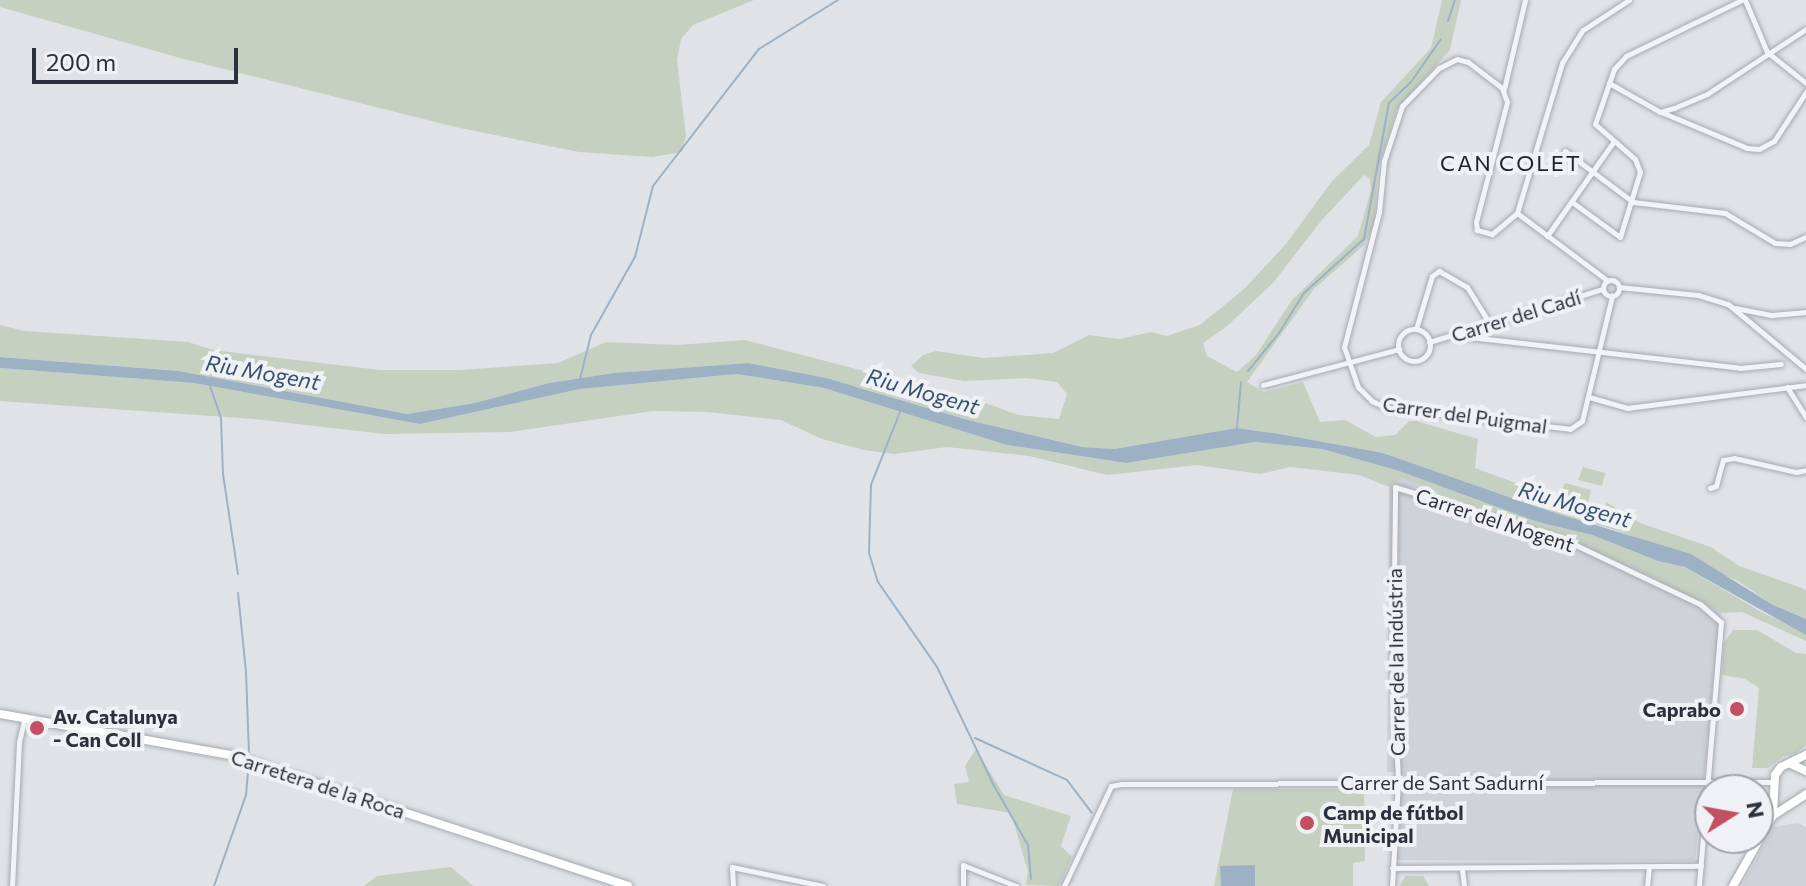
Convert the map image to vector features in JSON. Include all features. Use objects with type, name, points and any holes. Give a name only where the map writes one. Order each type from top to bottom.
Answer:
[{"type":"street","points":[[1503,92],[1525,0]]},
{"type":"street","points":[[1348,364],[1344,347],[1350,314],[1379,212],[1384,161],[1402,106],[1439,68],[1457,59],[1468,62],[1503,92],[1507,102],[1476,222],[1477,230],[1485,235],[1492,234],[1517,213],[1562,63],[1583,30],[1629,0]]},
{"type":"street","points":[[1572,202],[1620,237],[1640,172],[1635,159],[1595,124],[1614,69],[1626,56],[1743,0],[1767,52],[1806,83]]},
{"type":"street","points":[[1660,112],[1707,94],[1806,29]]},
{"type":"street","points":[[1609,83],[1660,112],[1747,148],[1759,149],[1774,141],[1806,92]]},
{"type":"street","points":[[1547,236],[1614,141]]},
{"type":"street","points":[[1565,151],[1633,202],[1725,213],[1775,243],[1790,244],[1806,237]]},
{"type":"street","points":[[1517,213],[1607,280],[1614,280],[1619,287],[1698,295],[1734,308],[1772,315],[1806,312]]},
{"type":"street","points":[[1416,329],[1424,333],[1429,342],[1425,356],[1415,361],[1402,356],[1400,337],[1416,329],[1432,276],[1439,271],[1467,287],[1490,324]]},
{"type":"street","points":[[1607,280],[1602,289],[1612,296],[1619,287]]},
{"type":"street","name":"Carrer del Cadí","points":[[1429,342],[1602,289]]},
{"type":"street","name":"Carrer del Puigmal","points":[[1348,364],[1358,387],[1372,401],[1387,408],[1570,429],[1582,421],[1612,296]]},
{"type":"street","points":[[1734,308],[1806,369]]},
{"type":"street","points":[[1452,335],[1746,369],[1781,364]]},
{"type":"street","points":[[1263,385],[1399,349]]},
{"type":"street","points":[[1589,397],[1627,408],[1806,385]]},
{"type":"street","points":[[1787,387],[1806,418]]},
{"type":"street","points":[[1710,488],[1716,486],[1723,460],[1734,458],[1796,472],[1806,470]]},
{"type":"street","name":"Carrer del Mogent","points":[[1395,487],[1563,539],[1700,604],[1721,622],[1708,774]]},
{"type":"street","name":"Carrer de la Indústria","points":[[1392,886],[1398,781],[1393,660],[1395,487]]},
{"type":"street","name":"Carretera de la Roca","points":[[0,714],[230,755],[628,886]]},
{"type":"street","points":[[12,886],[18,755],[24,720]]},
{"type":"street","points":[[1774,801],[1777,771],[1806,755]]},
{"type":"street","points":[[1790,764],[1806,771]]},
{"type":"street","name":"Carrer de Sant Sadurní","points":[[1064,886],[1111,786],[1398,781],[1694,782]]},
{"type":"street","points":[[1775,787],[1799,801]]},
{"type":"street","points":[[1774,814],[1806,794]]},
{"type":"street","points":[[1699,886],[1702,854]]},
{"type":"street","points":[[1733,886],[1751,854]]},
{"type":"street","points":[[963,886],[963,865],[1016,886]]},
{"type":"street","points":[[1392,868],[1701,866]]},
{"type":"street","points":[[733,886],[732,867],[823,886]]},
{"type":"street","points":[[1647,886],[1649,867]]},
{"type":"street","points":[[1462,869],[1464,886]]},
{"type":"shaded area","points":[[1401,478],[1640,570],[1721,613],[1704,774],[1694,774],[1695,861],[1396,860],[1398,772],[1387,772],[1389,487]]},
{"type":"shaded area","points":[[1798,823],[1806,827],[1806,886],[1742,886],[1759,854],[1774,854],[1774,827]]},
{"type":"green space","points":[[0,0],[754,0],[693,25],[681,39],[677,60],[686,136],[682,152],[652,157],[579,152],[455,127],[184,59],[0,7]]},
{"type":"green space","points":[[1442,0],[1461,0],[1450,50],[1397,109],[1378,169],[1374,225],[1364,245],[1314,289],[1247,382],[1264,392],[1303,382],[1320,422],[1345,420],[1376,437],[1395,435],[1409,421],[1416,421],[1478,439],[1475,468],[1602,515],[1606,502],[1640,523],[1711,547],[1739,566],[1802,588],[1806,590],[1806,619],[1773,605],[1738,581],[1622,532],[1546,510],[1383,453],[1280,434],[1237,428],[1114,449],[1082,447],[968,420],[861,388],[748,363],[614,373],[549,383],[475,403],[407,414],[179,371],[0,357],[0,325],[25,331],[188,342],[213,350],[380,370],[459,370],[558,363],[606,342],[677,345],[745,340],[864,371],[886,382],[970,397],[1018,415],[1059,419],[1067,394],[1057,382],[1027,378],[964,381],[919,373],[911,366],[923,355],[936,351],[984,358],[1053,353],[1089,335],[1119,339],[1151,332],[1167,336],[1200,325],[1244,289],[1286,244],[1332,181],[1369,145],[1381,102],[1431,48]],"holes":[[[1364,175],[1370,179],[1371,190],[1358,236],[1292,300],[1256,355],[1237,372],[1207,356],[1203,343],[1226,327],[1273,283],[1321,221]]]},
{"type":"green space","points":[[0,368],[194,383],[420,424],[580,389],[737,374],[824,388],[1007,445],[1125,463],[1255,442],[1322,449],[1399,471],[1538,522],[1592,535],[1658,561],[1685,567],[1763,613],[1794,627],[1806,635],[1806,641],[1742,612],[1721,613],[1640,570],[1401,478],[1389,487],[1359,475],[1290,467],[1260,474],[1197,465],[1107,475],[1029,456],[947,447],[894,454],[864,450],[822,439],[781,420],[707,412],[653,411],[510,432],[384,434],[254,419],[0,401]]},
{"type":"green space","points":[[1583,467],[1605,473],[1602,486],[1578,480]]},
{"type":"green space","points":[[1565,483],[1591,490],[1588,503],[1560,495]]},
{"type":"green space","points":[[1733,630],[1757,630],[1796,653],[1806,654],[1806,745],[1768,768],[1752,768],[1759,688],[1745,679],[1722,675],[1724,643]]},
{"type":"green space","points":[[976,749],[1004,795],[1071,816],[1061,846],[1072,857],[1059,886],[1026,885],[1028,872],[1011,813],[957,804],[954,784],[969,782],[965,766]]},
{"type":"green space","points":[[1233,789],[1364,789],[1365,861],[1353,863],[1353,886],[1214,886]]},
{"type":"green space","points":[[451,867],[473,886],[364,886],[377,876]]},
{"type":"green space","points":[[1405,876],[1423,876],[1429,886],[1400,886]]},
{"type":"water","points":[[0,357],[179,371],[407,414],[475,403],[549,383],[614,373],[748,363],[826,378],[968,420],[1082,447],[1114,449],[1237,428],[1280,434],[1383,453],[1546,510],[1691,554],[1773,605],[1806,619],[1806,635],[1685,567],[1658,561],[1592,535],[1538,522],[1399,471],[1322,449],[1255,442],[1126,463],[1007,445],[824,388],[737,374],[580,389],[420,424],[194,383],[0,368]]},
{"type":"water","points":[[1255,865],[1255,886],[1221,886],[1220,866]]},
{"type":"waterway","points":[[580,379],[591,335],[635,257],[653,186],[759,49],[838,0]]},
{"type":"waterway","points":[[1448,21],[1455,0]]},
{"type":"waterway","points":[[1248,371],[1279,333],[1304,293],[1364,239],[1389,103],[1411,82],[1441,39]]},
{"type":"waterway","points":[[1237,428],[1241,382]]},
{"type":"waterway","name":"Riu Mogent","points":[[210,386],[221,418],[223,474],[238,574]]},
{"type":"waterway","points":[[900,412],[871,485],[869,553],[878,582],[937,667],[993,784],[1028,845],[1031,879]]},
{"type":"waterway","points":[[238,593],[246,672],[249,755]]},
{"type":"waterway","points":[[975,738],[1067,780],[1092,813]]},
{"type":"waterway","points":[[214,886],[246,795],[248,770]]},
{"type":"place","name":"Caprabo","points":[[1737,709]]},
{"type":"place","name":"Av. Catalunya - Can Coll","points":[[37,728]]},
{"type":"place","name":"Camp de fútbol Municipal","points":[[1307,823]]},
{"type":"district","name":"CAN COLET","points":[[1511,163]]}]
